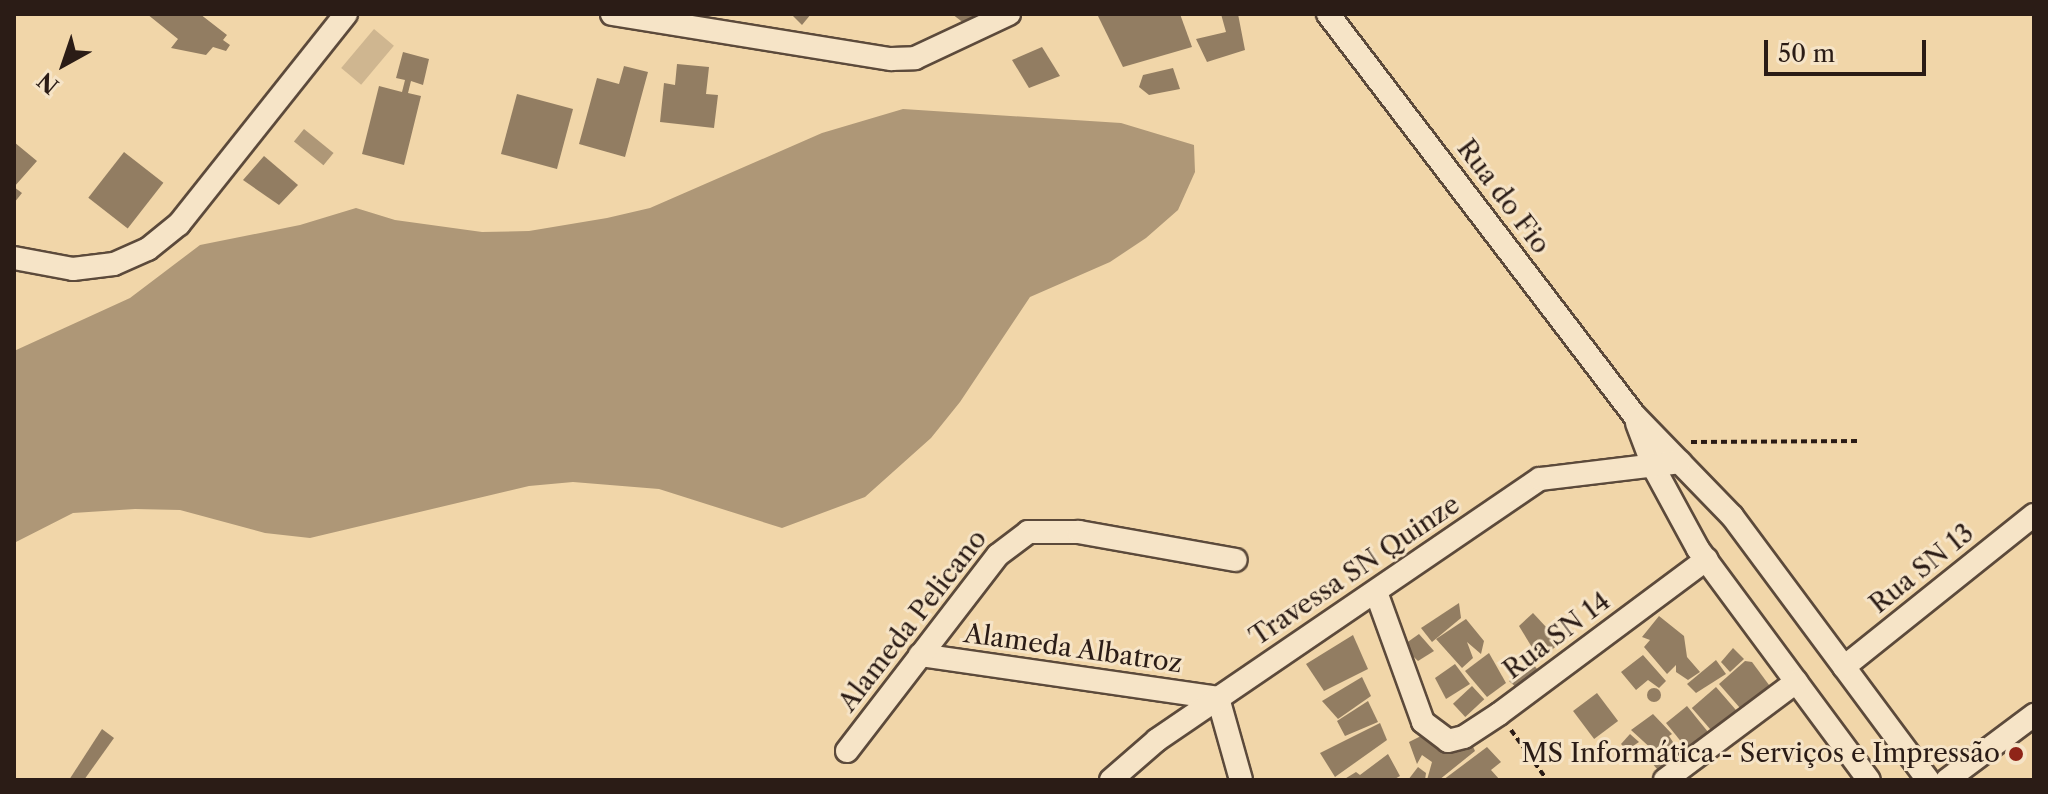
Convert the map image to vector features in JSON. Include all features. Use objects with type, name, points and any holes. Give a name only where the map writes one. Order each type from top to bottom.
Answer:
[{"type":"street","points":[[14,258],[73,269],[114,264],[148,249],[179,224],[346,14]]},
{"type":"street","points":[[612,14],[891,59],[915,58],[1009,14]]},
{"type":"street","name":"Rua do Fio","points":[[1328,14],[1634,415],[1683,452],[1928,780]]},
{"type":"street","name":"Rua do Fio","points":[[1634,415],[1654,468],[1707,559],[1869,780]]},
{"type":"street","name":"Travessa SN Quinze","points":[[1111,780],[1218,698],[1540,479],[1654,468],[1683,452]]},
{"type":"street","name":"Rua SN 13","points":[[1844,667],[2034,515]]},
{"type":"street","name":"Alameda Pelicano","points":[[847,751],[998,555],[1028,532],[1079,532],[1236,560]]},
{"type":"street","name":"Rua SN 14","points":[[1376,592],[1423,722],[1434,735],[1448,741],[1464,737],[1499,714],[1707,559]]},
{"type":"street","name":"Alameda Albatroz","points":[[920,655],[1218,698]]},
{"type":"street","points":[[1665,780],[1796,682]]},
{"type":"street","points":[[1218,698],[1241,780]]},
{"type":"street","points":[[1947,780],[2034,715]]},
{"type":"path","points":[[1683,452],[1860,441]]},
{"type":"path","points":[[1499,714],[1547,780]]},
{"type":"shaded area","points":[[374,29],[394,46],[361,85],[341,68]]},
{"type":"shaded area","points":[[903,109],[1121,123],[1194,145],[1195,172],[1178,210],[1146,238],[1110,262],[1030,297],[960,402],[931,438],[865,497],[782,528],[659,489],[573,482],[529,486],[310,538],[265,533],[180,510],[135,509],[73,513],[14,543],[14,351],[130,298],[200,245],[300,225],[356,208],[395,220],[482,232],[529,231],[607,218],[650,208],[822,133]]},
{"type":"shaded area","points":[[304,129],[334,153],[323,165],[294,141]]},
{"type":"building","points":[[147,14],[200,14],[227,35],[223,40],[230,45],[226,51],[213,47],[206,55],[171,48],[178,39]]},
{"type":"building","points":[[791,14],[811,14],[802,25]]},
{"type":"building","points":[[952,14],[979,14],[969,27]]},
{"type":"building","points":[[1097,14],[1180,14],[1192,47],[1123,67]]},
{"type":"building","points":[[1221,14],[1238,14],[1245,50],[1207,62],[1196,39],[1226,32]]},
{"type":"building","points":[[1042,47],[1060,76],[1029,88],[1012,60]]},
{"type":"building","points":[[403,52],[429,59],[423,85],[411,81],[408,93],[421,96],[404,165],[362,154],[379,86],[402,92],[405,80],[396,78]]},
{"type":"building","points":[[677,64],[709,67],[706,94],[718,95],[714,128],[660,122],[664,83],[675,85]]},
{"type":"building","points":[[624,66],[648,72],[625,157],[579,144],[597,78],[619,84]]},
{"type":"building","points":[[1173,68],[1180,89],[1149,95],[1139,87],[1143,75]]},
{"type":"building","points":[[517,94],[573,109],[557,169],[501,154]]},
{"type":"building","points":[[14,142],[37,161],[14,187]]},
{"type":"building","points":[[124,152],[163,183],[128,228],[88,198]]},
{"type":"building","points":[[264,156],[298,185],[279,205],[243,180]]},
{"type":"building","points":[[14,187],[22,193],[14,203]]},
{"type":"building","points":[[1459,603],[1461,618],[1432,642],[1421,628]]},
{"type":"building","points":[[1533,613],[1561,643],[1539,659],[1519,626]]},
{"type":"building","points":[[1659,616],[1684,636],[1687,657],[1700,672],[1688,680],[1676,672],[1676,665],[1667,674],[1644,647],[1650,640],[1642,637]]},
{"type":"building","points":[[1466,619],[1484,641],[1481,654],[1467,642],[1473,658],[1462,668],[1436,639]]},
{"type":"building","points":[[1419,634],[1434,651],[1418,661],[1402,646]]},
{"type":"building","points":[[1353,635],[1368,669],[1324,691],[1306,664]]},
{"type":"building","points":[[1733,648],[1744,659],[1730,672],[1721,662]]},
{"type":"building","points":[[1489,653],[1506,683],[1487,697],[1465,671]]},
{"type":"building","points":[[1643,655],[1666,681],[1659,688],[1648,680],[1636,690],[1621,672]]},
{"type":"building","points":[[1716,660],[1726,674],[1696,693],[1687,684]]},
{"type":"building","points":[[1745,661],[1752,662],[1772,689],[1747,716],[1719,684]]},
{"type":"building","points":[[1455,664],[1470,684],[1446,699],[1435,678]]},
{"type":"building","points":[[1534,665],[1540,673],[1517,688],[1509,681]]},
{"type":"building","points":[[1362,677],[1371,696],[1338,719],[1322,701]]},
{"type":"building","points":[[1472,686],[1484,699],[1465,717],[1453,704]]},
{"type":"building","points":[[1716,687],[1743,718],[1719,739],[1692,708]]},
{"type":"building","points":[[1654,688],[1661,695],[1654,702],[1647,695]]},
{"type":"building","points":[[1597,693],[1618,721],[1594,739],[1573,711]]},
{"type":"building","points":[[1368,701],[1378,722],[1345,736],[1337,721]]},
{"type":"building","points":[[1687,706],[1715,741],[1694,758],[1666,723]]},
{"type":"building","points":[[1653,714],[1672,734],[1669,736],[1675,745],[1655,752],[1631,730]]},
{"type":"building","points":[[1380,723],[1387,740],[1335,777],[1320,753]]},
{"type":"building","points":[[102,729],[114,738],[84,780],[69,780]]},
{"type":"building","points":[[1427,733],[1469,738],[1475,751],[1439,780],[1427,780],[1432,762],[1422,755],[1417,764],[1409,742]]},
{"type":"building","points":[[1630,734],[1639,742],[1627,750],[1621,744]]},
{"type":"building","points":[[1487,747],[1501,762],[1491,770],[1500,780],[1443,780]]},
{"type":"building","points":[[1675,747],[1686,756],[1662,775],[1647,757]]},
{"type":"building","points":[[1388,754],[1400,776],[1393,780],[1343,780],[1356,772],[1360,775]]},
{"type":"building","points":[[1418,767],[1426,773],[1425,780],[1408,780]]},
{"type":"place","name":"MS Informática - Serviços e Impressão","points":[[2016,754]]}]
